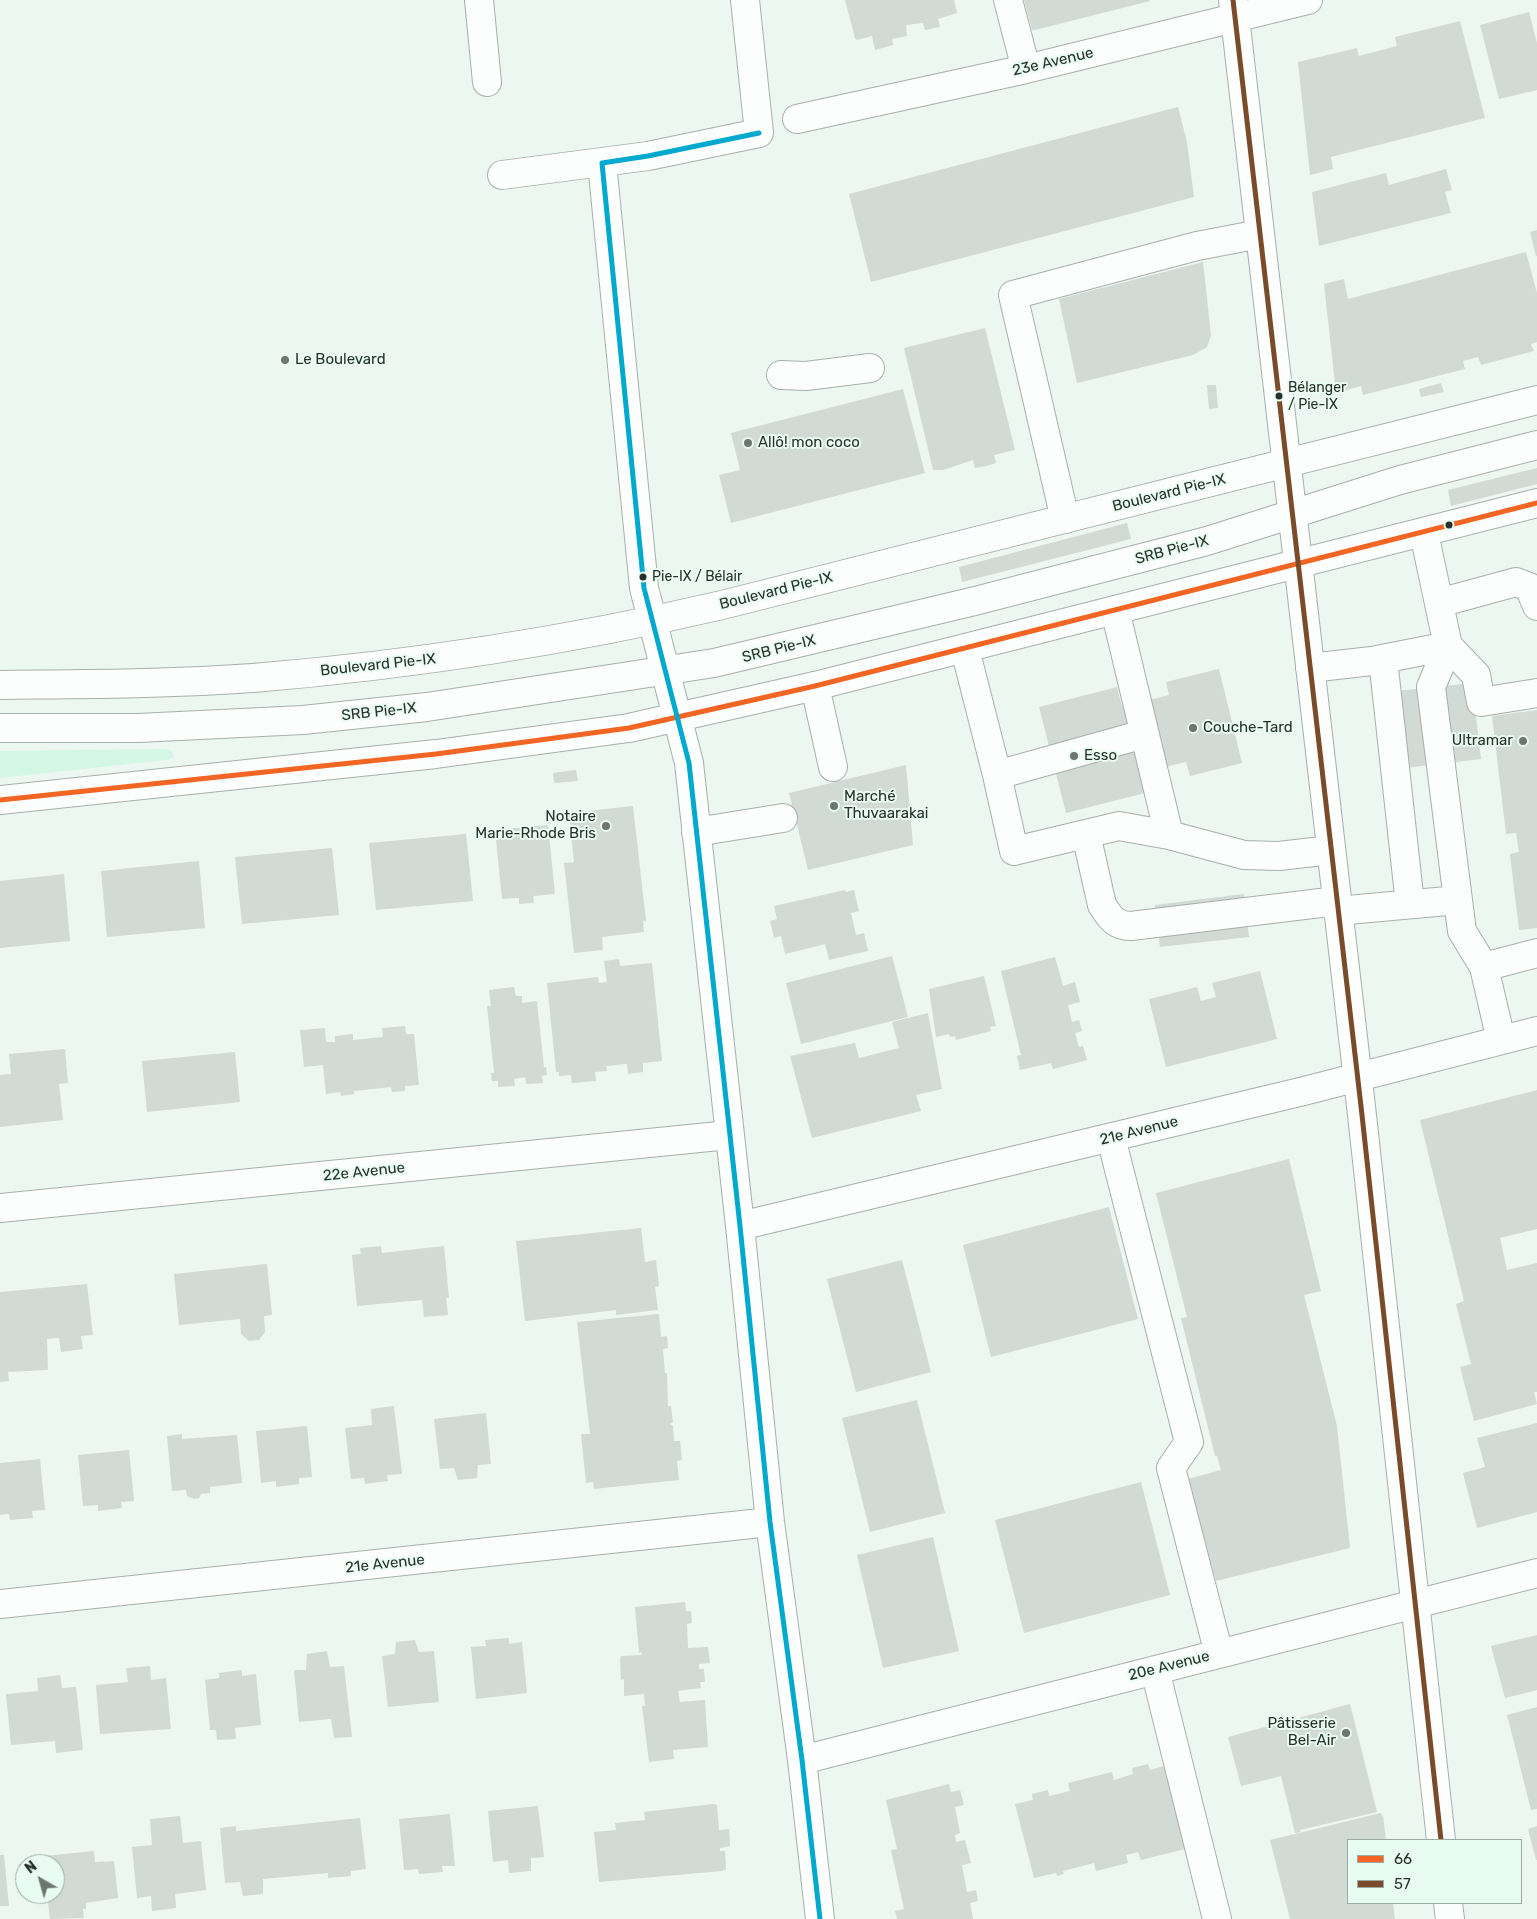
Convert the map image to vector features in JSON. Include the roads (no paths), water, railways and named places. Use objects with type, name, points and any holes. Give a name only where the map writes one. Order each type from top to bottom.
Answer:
[{"type":"street","points":[[479,0],[487,82]]},
{"type":"street","points":[[502,175],[648,156],[759,133],[746,0]]},
{"type":"street","points":[[1008,0],[1026,69]]},
{"type":"street","name":"23e Avenue","points":[[797,119],[1026,69],[1234,9],[1308,0]]},
{"type":"street","points":[[1234,9],[1357,1077],[1441,1839]]},
{"type":"street","points":[[602,163],[642,574],[651,621],[689,763],[740,1226],[770,1522],[802,1760],[820,1919]]},
{"type":"street","points":[[1065,519],[1013,295],[1197,246],[1260,234]]},
{"type":"street","points":[[781,375],[806,376],[870,368]]},
{"type":"street","name":"Boulevard Pie-IX","points":[[0,685],[198,681],[307,673],[429,660],[551,640],[651,621],[1537,400]]},
{"type":"street","name":"SRB Pie-IX","points":[[0,728],[138,728],[303,720],[436,706],[735,659],[975,601],[1207,541],[1400,480],[1537,445]]},
{"type":"street","points":[[0,800],[436,754],[568,738],[678,717],[815,686],[1537,504]]},
{"type":"street","points":[[1424,533],[1448,646],[1476,675],[1481,702],[1537,693]]},
{"type":"street","points":[[1439,603],[1516,582],[1529,587],[1537,606]]},
{"type":"street","points":[[1115,610],[1169,835]]},
{"type":"street","points":[[1310,668],[1383,659],[1448,646]]},
{"type":"street","points":[[1448,646],[1431,687],[1462,931],[1484,966],[1501,1040]]},
{"type":"street","points":[[965,648],[1014,851],[1119,826],[1169,835],[1244,855],[1279,856],[1330,850]]},
{"type":"street","points":[[1383,659],[1410,904]]},
{"type":"street","points":[[815,686],[833,766]]},
{"type":"street","points":[[997,775],[1144,734]]},
{"type":"street","points":[[696,832],[783,818]]},
{"type":"street","points":[[1086,834],[1102,905],[1119,925],[1131,926],[1337,906],[1410,904],[1458,900]]},
{"type":"street","points":[[1484,966],[1537,953]]},
{"type":"street","name":"21e Avenue","points":[[740,1226],[1111,1138],[1537,1031]]},
{"type":"street","name":"22e Avenue","points":[[0,1208],[729,1135]]},
{"type":"street","points":[[1111,1138],[1189,1442],[1171,1468],[1219,1654]]},
{"type":"street","name":"21e Avenue","points":[[0,1604],[770,1522]]},
{"type":"street","name":"20e Avenue","points":[[802,1760],[1537,1573]]},
{"type":"street","points":[[1155,1670],[1217,1919]]},
{"type":"street","points":[[1448,1904],[1450,1919]]},
{"type":"place","name":"Le Boulevard","points":[[285,360]]},
{"type":"place","name":"Bélanger / Pie-IX","points":[[1279,396]]},
{"type":"place","name":"Allô! mon coco","points":[[748,443]]},
{"type":"place","name":"Pie-IX / Bélair","points":[[643,577]]},
{"type":"place","name":"Couche-Tard","points":[[1193,728]]},
{"type":"place","name":"Ultramar","points":[[1523,741]]},
{"type":"place","name":"Esso","points":[[1074,756]]},
{"type":"place","name":"Marché Thuvaarakai","points":[[834,806]]},
{"type":"place","name":"Notaire Marie-Rhode Bris","points":[[606,826]]},
{"type":"place","name":"Pâtisserie Bel-Air","points":[[1346,1733]]}]
